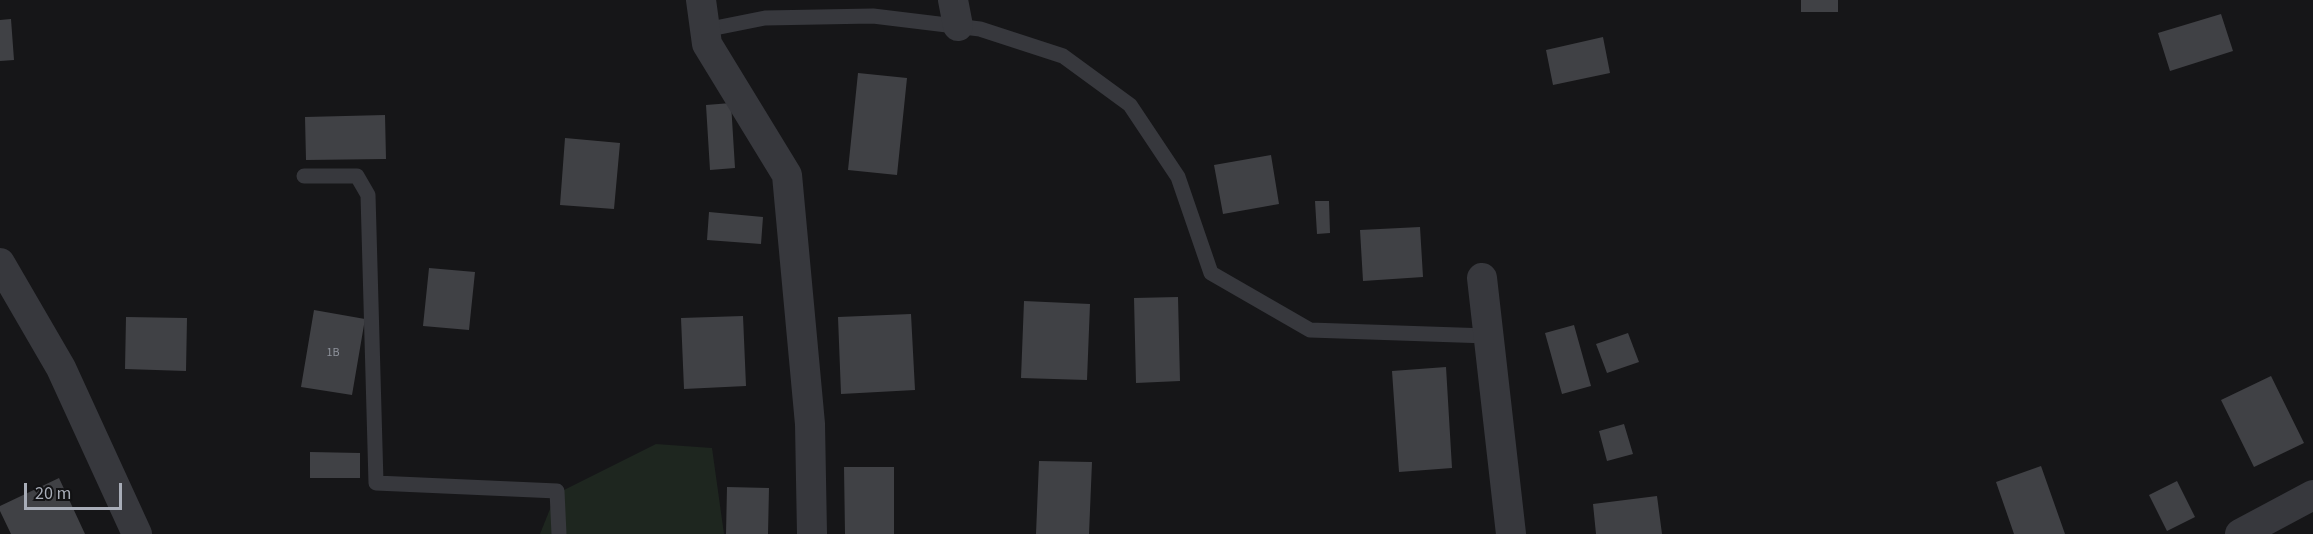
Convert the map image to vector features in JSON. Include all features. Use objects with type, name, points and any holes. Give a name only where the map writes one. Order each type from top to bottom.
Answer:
[{"type":"street","points":[[701,0],[707,44],[787,175],[810,424],[812,534]]},
{"type":"street","points":[[0,263],[61,368],[137,534]]},
{"type":"street","points":[[1482,278],[1511,534]]},
{"type":"street","points":[[2240,534],[2313,495]]},
{"type":"lane","points":[[705,30],[765,18],[955,13],[980,29],[1063,56],[1130,105],[1178,177],[1211,273],[1310,330],[1488,336]]},
{"type":"lane","points":[[304,176],[357,176],[368,195],[376,483],[557,491],[560,534]]},
{"type":"shaded area","points":[[656,444],[712,448],[724,534],[540,534],[556,494]]},
{"type":"building","points":[[1801,0],[1838,0],[1838,12],[1801,12]]},
{"type":"building","points":[[2221,14],[2233,51],[2170,71],[2158,33]]},
{"type":"building","points":[[11,19],[14,60],[0,61],[0,20]]},
{"type":"building","points":[[1603,37],[1610,73],[1553,85],[1546,50]]},
{"type":"building","points":[[858,73],[907,78],[897,175],[848,170]]},
{"type":"building","points":[[731,103],[735,168],[710,170],[706,105]]},
{"type":"building","points":[[385,115],[386,159],[306,160],[305,117]]},
{"type":"building","points":[[565,138],[620,143],[614,209],[560,205]]},
{"type":"building","points":[[1271,155],[1279,204],[1223,214],[1214,165]]},
{"type":"building","points":[[1315,201],[1329,201],[1330,233],[1317,234]]},
{"type":"building","points":[[709,212],[763,217],[761,244],[707,240]]},
{"type":"building","points":[[1420,227],[1423,277],[1363,281],[1360,230]]},
{"type":"building","points":[[429,268],[475,272],[469,330],[423,326]]},
{"type":"building","points":[[1178,297],[1180,381],[1136,383],[1134,298]]},
{"type":"building","points":[[1024,301],[1090,304],[1087,380],[1021,378]]},
{"type":"building","points":[[314,310],[365,319],[352,395],[301,387]]},
{"type":"building","points":[[911,314],[915,390],[841,394],[838,317]]},
{"type":"building","points":[[743,316],[746,386],[684,389],[681,318]]},
{"type":"building","points":[[126,317],[187,318],[186,371],[125,369]]},
{"type":"building","points":[[1574,325],[1591,386],[1562,394],[1545,333]]},
{"type":"building","points":[[1628,333],[1639,362],[1607,373],[1596,344]]},
{"type":"building","points":[[1446,367],[1452,468],[1399,472],[1392,371]]},
{"type":"building","points":[[2271,376],[2304,443],[2254,467],[2221,400]]},
{"type":"building","points":[[1624,424],[1633,454],[1607,461],[1599,431]]},
{"type":"building","points":[[310,452],[360,453],[360,478],[310,478]]},
{"type":"building","points":[[1039,461],[1092,462],[1089,534],[1036,534]]},
{"type":"building","points":[[2041,466],[2065,534],[2014,534],[1996,482]]},
{"type":"building","points":[[844,467],[894,467],[894,534],[845,534]]},
{"type":"building","points":[[59,478],[85,534],[11,534],[0,511],[0,506]]},
{"type":"building","points":[[2177,481],[2195,517],[2167,531],[2149,495]]},
{"type":"building","points":[[727,487],[769,488],[768,534],[726,534]]},
{"type":"building","points":[[1657,496],[1662,534],[1596,534],[1593,504]]}]
